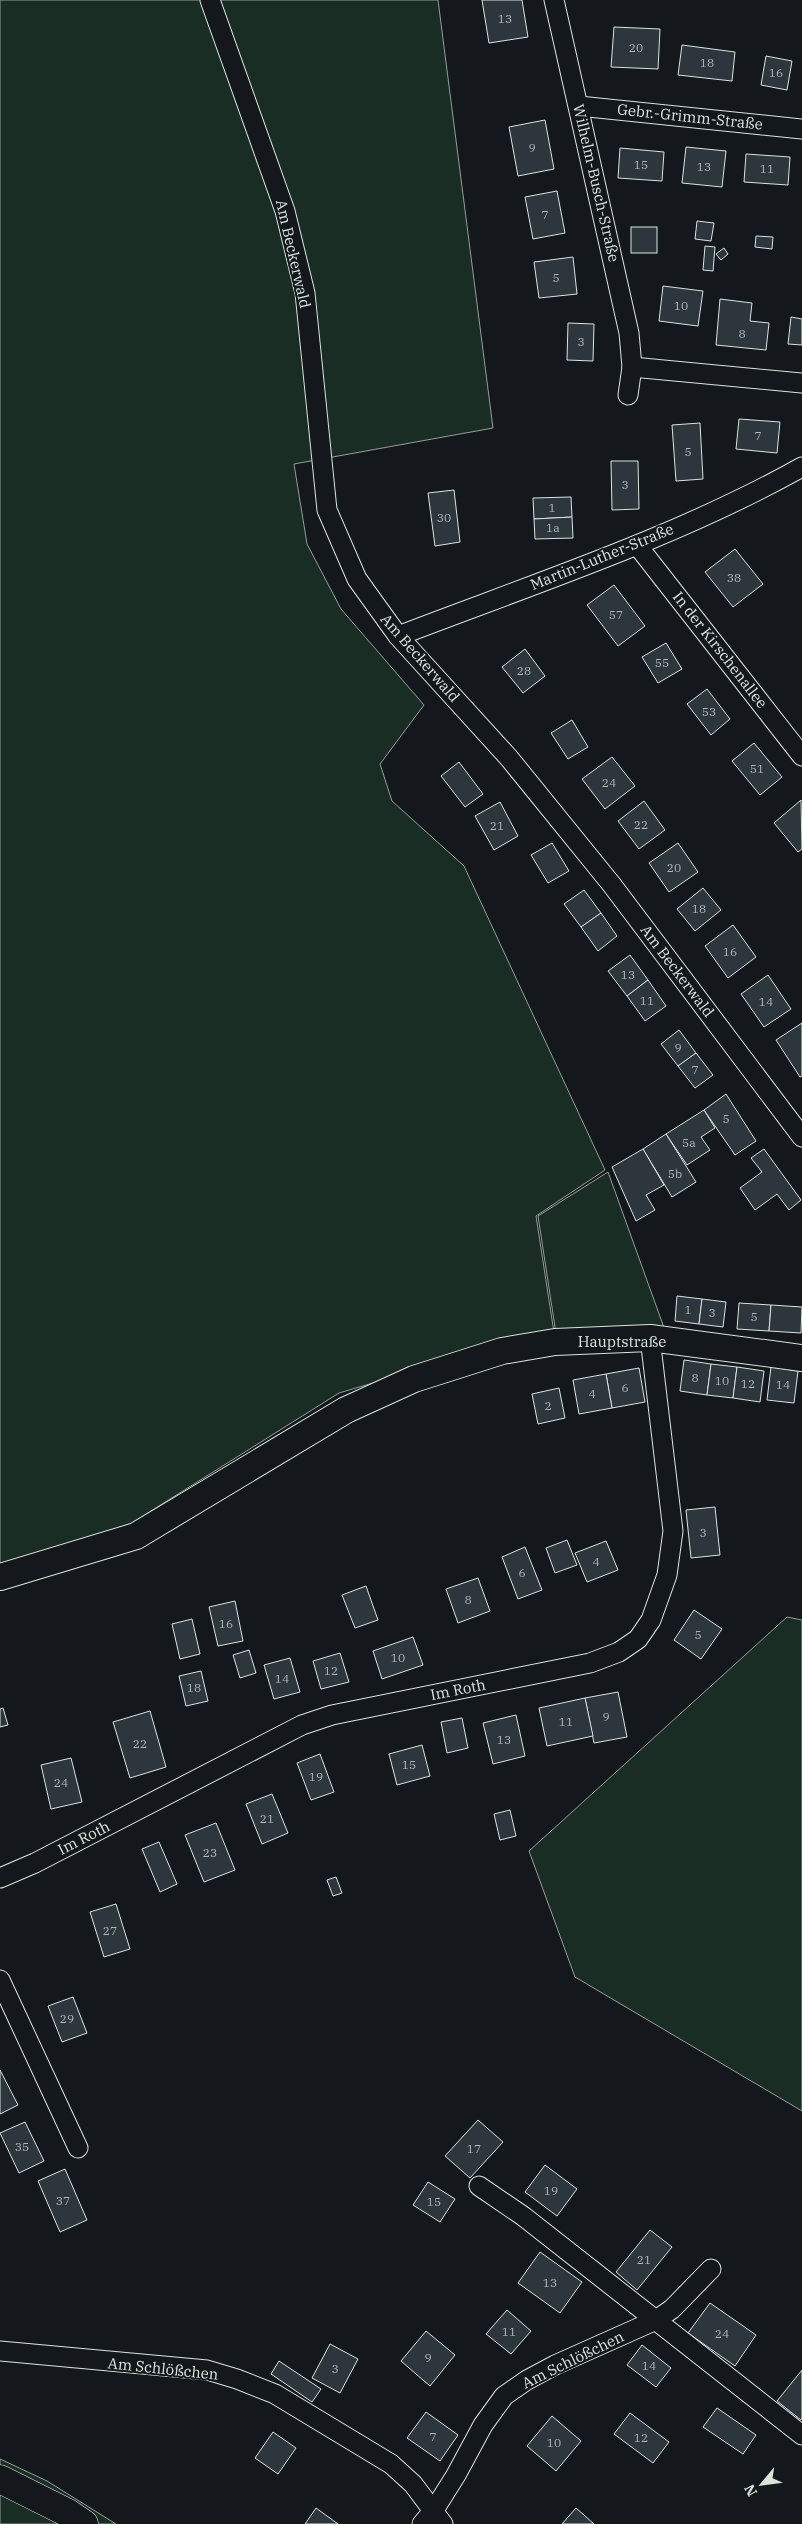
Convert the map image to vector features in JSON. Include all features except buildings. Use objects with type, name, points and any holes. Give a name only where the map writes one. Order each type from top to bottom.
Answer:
[{"type":"highway","points":[[0,2479],[68,2513],[84,2524]]},
{"type":"street","name":"Am Beckerwald","points":[[210,0],[285,211],[305,293],[328,510],[357,579],[398,636],[521,773],[612,885],[802,1138]]},
{"type":"street","name":"Wilhelm-Busch-Straße","points":[[554,0],[629,333],[632,367],[628,396]]},
{"type":"street","name":"Gebr.-Grimm-Straße","points":[[579,106],[802,129]]},
{"type":"street","points":[[632,367],[802,383]]},
{"type":"street","name":"Martin-Luther-Straße","points":[[398,636],[637,545],[768,486],[802,468]]},
{"type":"street","name":"In der Kirschenallee","points":[[637,545],[802,756]]},
{"type":"street","name":"Hauptstraße","points":[[0,1578],[136,1536],[346,1410],[414,1379],[502,1351],[555,1342],[650,1338],[802,1358]]},
{"type":"street","name":"Im Roth","points":[[0,1878],[35,1863],[302,1725],[332,1715],[590,1663],[619,1652],[638,1639],[651,1620],[667,1575],[673,1531],[650,1338]]},
{"type":"street","points":[[0,1980],[78,2148]]},
{"type":"street","points":[[479,2186],[523,2216],[802,2435]]},
{"type":"street","name":"Am Schlößchen","points":[[433,2520],[483,2425],[504,2396],[527,2380],[556,2365],[656,2320],[672,2309],[712,2269]]},
{"type":"street","name":"Am Schlößchen","points":[[0,2351],[207,2370],[237,2379],[275,2394],[391,2464],[413,2484],[433,2520]]},
{"type":"green space","points":[[0,0],[438,0],[493,428],[294,464],[307,544],[341,609],[424,705],[380,764],[392,801],[464,866],[605,1170],[536,1216],[555,1339],[498,1346],[339,1393],[127,1526],[0,1571]]},
{"type":"green space","points":[[608,1172],[667,1336],[557,1340],[538,1216]]},
{"type":"green space","points":[[787,1617],[802,1620],[802,2111],[575,1977],[529,1851]]},
{"type":"green space","points":[[0,2459],[47,2481],[116,2524],[0,2524]]}]
